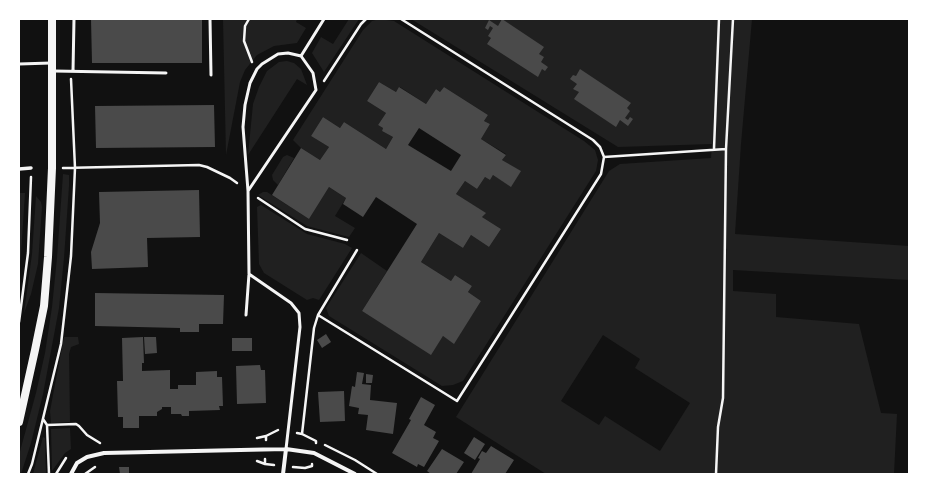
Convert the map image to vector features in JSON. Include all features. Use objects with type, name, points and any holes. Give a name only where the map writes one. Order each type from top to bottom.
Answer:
[{"type":"main road","points":[[19,422],[44,306],[52,168],[52,19]]},
{"type":"street","points":[[19,169],[31,168]]},
{"type":"street","points":[[283,474],[286,449]]},
{"type":"street","points":[[71,474],[77,463],[87,457],[104,453],[286,449],[314,453],[356,474]]},
{"type":"lane","points":[[71,71],[74,19]]},
{"type":"lane","points":[[210,19],[211,75]]},
{"type":"lane","points":[[301,56],[324,19]]},
{"type":"lane","points":[[246,315],[249,274],[248,191],[243,127],[245,105],[250,83],[257,69],[262,64],[278,54],[288,52],[301,56],[313,73],[316,90],[248,191]]},
{"type":"lane","points":[[19,64],[51,67],[71,71],[166,72]]},
{"type":"lane","points":[[249,274],[292,303],[299,313],[300,327],[286,449]]},
{"type":"path","points":[[249,19],[245,26],[244,41],[257,69]]},
{"type":"path","points":[[316,90],[323,83],[361,24],[366,19]]},
{"type":"path","points":[[318,314],[457,401],[601,174],[604,157],[600,147],[584,134],[401,19]]},
{"type":"path","points":[[714,149],[719,19]]},
{"type":"path","points":[[716,474],[718,427],[723,398],[726,149],[733,19]]},
{"type":"path","points":[[28,474],[61,344],[71,256],[76,168],[71,71]]},
{"type":"path","points":[[604,157],[726,149]]},
{"type":"path","points":[[76,168],[199,165],[207,167],[230,178],[305,229],[347,240]]},
{"type":"path","points":[[19,322],[28,253],[30,200]]},
{"type":"path","points":[[302,434],[314,328],[318,314],[357,250]]},
{"type":"path","points":[[43,419],[47,425],[49,474]]},
{"type":"path","points":[[47,425],[76,424],[80,426],[82,430],[93,440],[104,443]]},
{"type":"path","points":[[85,474],[98,465]]},
{"type":"shaded area","points":[[223,19],[297,19],[296,22],[306,28],[297,43],[274,46],[257,55],[245,70],[240,82],[226,155]]},
{"type":"shaded area","points":[[349,19],[359,19],[324,72],[312,53],[321,37],[333,44]]},
{"type":"shaded area","points":[[379,19],[394,21],[584,141],[595,150],[598,160],[596,171],[463,381],[453,385],[442,386],[329,316],[326,308],[361,253],[387,271],[362,311],[431,354],[443,336],[454,343],[481,301],[468,292],[472,286],[455,275],[451,281],[421,262],[439,233],[463,248],[471,235],[489,247],[501,229],[482,217],[485,213],[456,194],[465,181],[477,189],[485,177],[490,180],[493,175],[511,186],[520,171],[502,160],[506,154],[481,139],[490,124],[484,121],[488,115],[444,87],[440,92],[436,89],[426,104],[400,87],[396,92],[379,82],[367,101],[386,113],[378,125],[383,128],[382,131],[393,137],[386,149],[344,122],[340,128],[323,117],[311,136],[329,147],[320,160],[301,148],[293,140],[363,30],[372,21]]},
{"type":"shaded area","points":[[411,19],[752,19],[735,234],[909,246],[909,280],[733,270],[733,291],[776,294],[776,317],[859,324],[881,413],[897,414],[894,474],[546,474],[456,417],[609,171],[620,164],[711,158],[712,144],[618,147]],"holes":[[[603,335],[640,359],[635,368],[690,403],[660,451],[605,416],[599,425],[561,401]]]},
{"type":"shaded area","points":[[287,61],[294,63],[301,69],[307,85],[297,79],[248,155],[253,104],[259,87],[267,71],[279,62]]},
{"type":"shaded area","points":[[287,155],[294,158],[278,185],[273,180],[272,175],[283,157]]},
{"type":"shaded area","points":[[63,174],[69,175],[69,186],[59,308],[43,394],[31,443],[21,474],[19,474],[19,455],[45,353],[52,307]]},
{"type":"shaded area","points":[[329,187],[346,198],[335,216],[355,228],[349,237],[307,226],[258,195],[263,192],[267,192],[309,219]]},
{"type":"shaded area","points":[[19,193],[25,193],[19,274]]},
{"type":"shaded area","points":[[36,196],[41,202],[42,207],[38,264],[31,294],[24,313],[32,254]]},
{"type":"shaded area","points":[[261,205],[307,234],[345,244],[352,248],[319,300],[313,298],[307,300],[264,273],[259,264],[257,207]]},
{"type":"shaded area","points":[[64,337],[78,337],[79,344],[71,347],[69,354],[70,422],[51,423],[50,411]]},
{"type":"shaded area","points":[[70,428],[71,449],[65,453],[52,471],[51,429]]},
{"type":"shaded area","points":[[43,437],[45,438],[46,474],[33,474]]},
{"type":"building","points":[[91,19],[202,19],[202,63],[92,63]]},
{"type":"building","points":[[502,19],[544,47],[539,54],[544,57],[541,62],[548,67],[545,71],[542,69],[538,77],[487,44],[491,38],[488,36],[493,28],[490,26],[488,30],[485,28],[489,20],[498,26]]},
{"type":"building","points":[[580,69],[631,103],[627,108],[630,111],[625,118],[628,120],[630,117],[633,119],[628,126],[620,120],[616,127],[574,99],[579,92],[573,89],[577,84],[570,79],[573,75],[576,76]]},
{"type":"building","points":[[379,82],[396,92],[399,87],[426,104],[436,89],[440,92],[444,87],[488,115],[484,121],[490,124],[481,139],[506,155],[502,160],[521,171],[511,187],[493,175],[490,180],[485,177],[477,189],[465,181],[456,194],[486,213],[482,217],[501,229],[489,247],[471,235],[463,248],[439,233],[421,262],[451,281],[455,275],[472,286],[468,292],[481,301],[454,344],[443,336],[431,355],[362,311],[417,224],[376,197],[363,217],[343,204],[346,198],[329,187],[309,219],[272,195],[301,148],[320,160],[329,147],[311,136],[323,117],[340,128],[344,122],[386,149],[393,137],[382,131],[383,128],[378,125],[386,113],[367,101]],"holes":[[[419,128],[461,155],[451,171],[408,145]]]},
{"type":"building","points":[[214,105],[215,147],[96,148],[95,106]]},
{"type":"building","points":[[199,190],[200,237],[147,238],[148,267],[92,269],[91,252],[100,223],[99,192]]},
{"type":"building","points":[[95,293],[224,295],[223,324],[199,324],[199,332],[180,332],[180,328],[95,326]]},
{"type":"building","points":[[326,334],[331,342],[322,348],[317,340]]},
{"type":"building","points":[[143,337],[144,363],[142,363],[142,371],[170,370],[170,389],[178,389],[178,385],[196,385],[196,372],[217,371],[217,377],[222,377],[223,406],[219,406],[220,410],[189,411],[189,416],[182,416],[181,414],[171,414],[171,407],[162,407],[162,409],[157,412],[157,416],[139,416],[139,428],[123,428],[123,417],[118,417],[117,381],[123,381],[122,338]]},
{"type":"building","points":[[144,337],[156,337],[157,353],[145,354]]},
{"type":"building","points":[[232,338],[252,338],[252,351],[232,351]]},
{"type":"building","points":[[260,365],[261,370],[265,370],[266,403],[237,404],[236,366]]},
{"type":"building","points":[[357,372],[364,373],[362,384],[371,385],[370,400],[397,403],[393,434],[366,430],[368,415],[358,414],[359,408],[349,406],[352,386],[355,387]]},
{"type":"building","points":[[366,374],[373,375],[372,383],[366,383]]},
{"type":"building","points":[[344,391],[345,421],[320,422],[318,392]]},
{"type":"building","points":[[421,397],[435,405],[424,425],[436,432],[433,438],[439,441],[424,467],[418,464],[417,467],[392,453],[411,420],[409,419]]},
{"type":"building","points":[[474,437],[485,444],[475,460],[464,453]]},
{"type":"building","points":[[491,446],[514,460],[505,474],[471,474],[480,459],[478,458],[482,451],[486,453]]},
{"type":"building","points":[[442,449],[464,462],[456,474],[431,474],[427,471]]},
{"type":"building","points":[[119,467],[129,467],[129,474],[120,474]]}]
